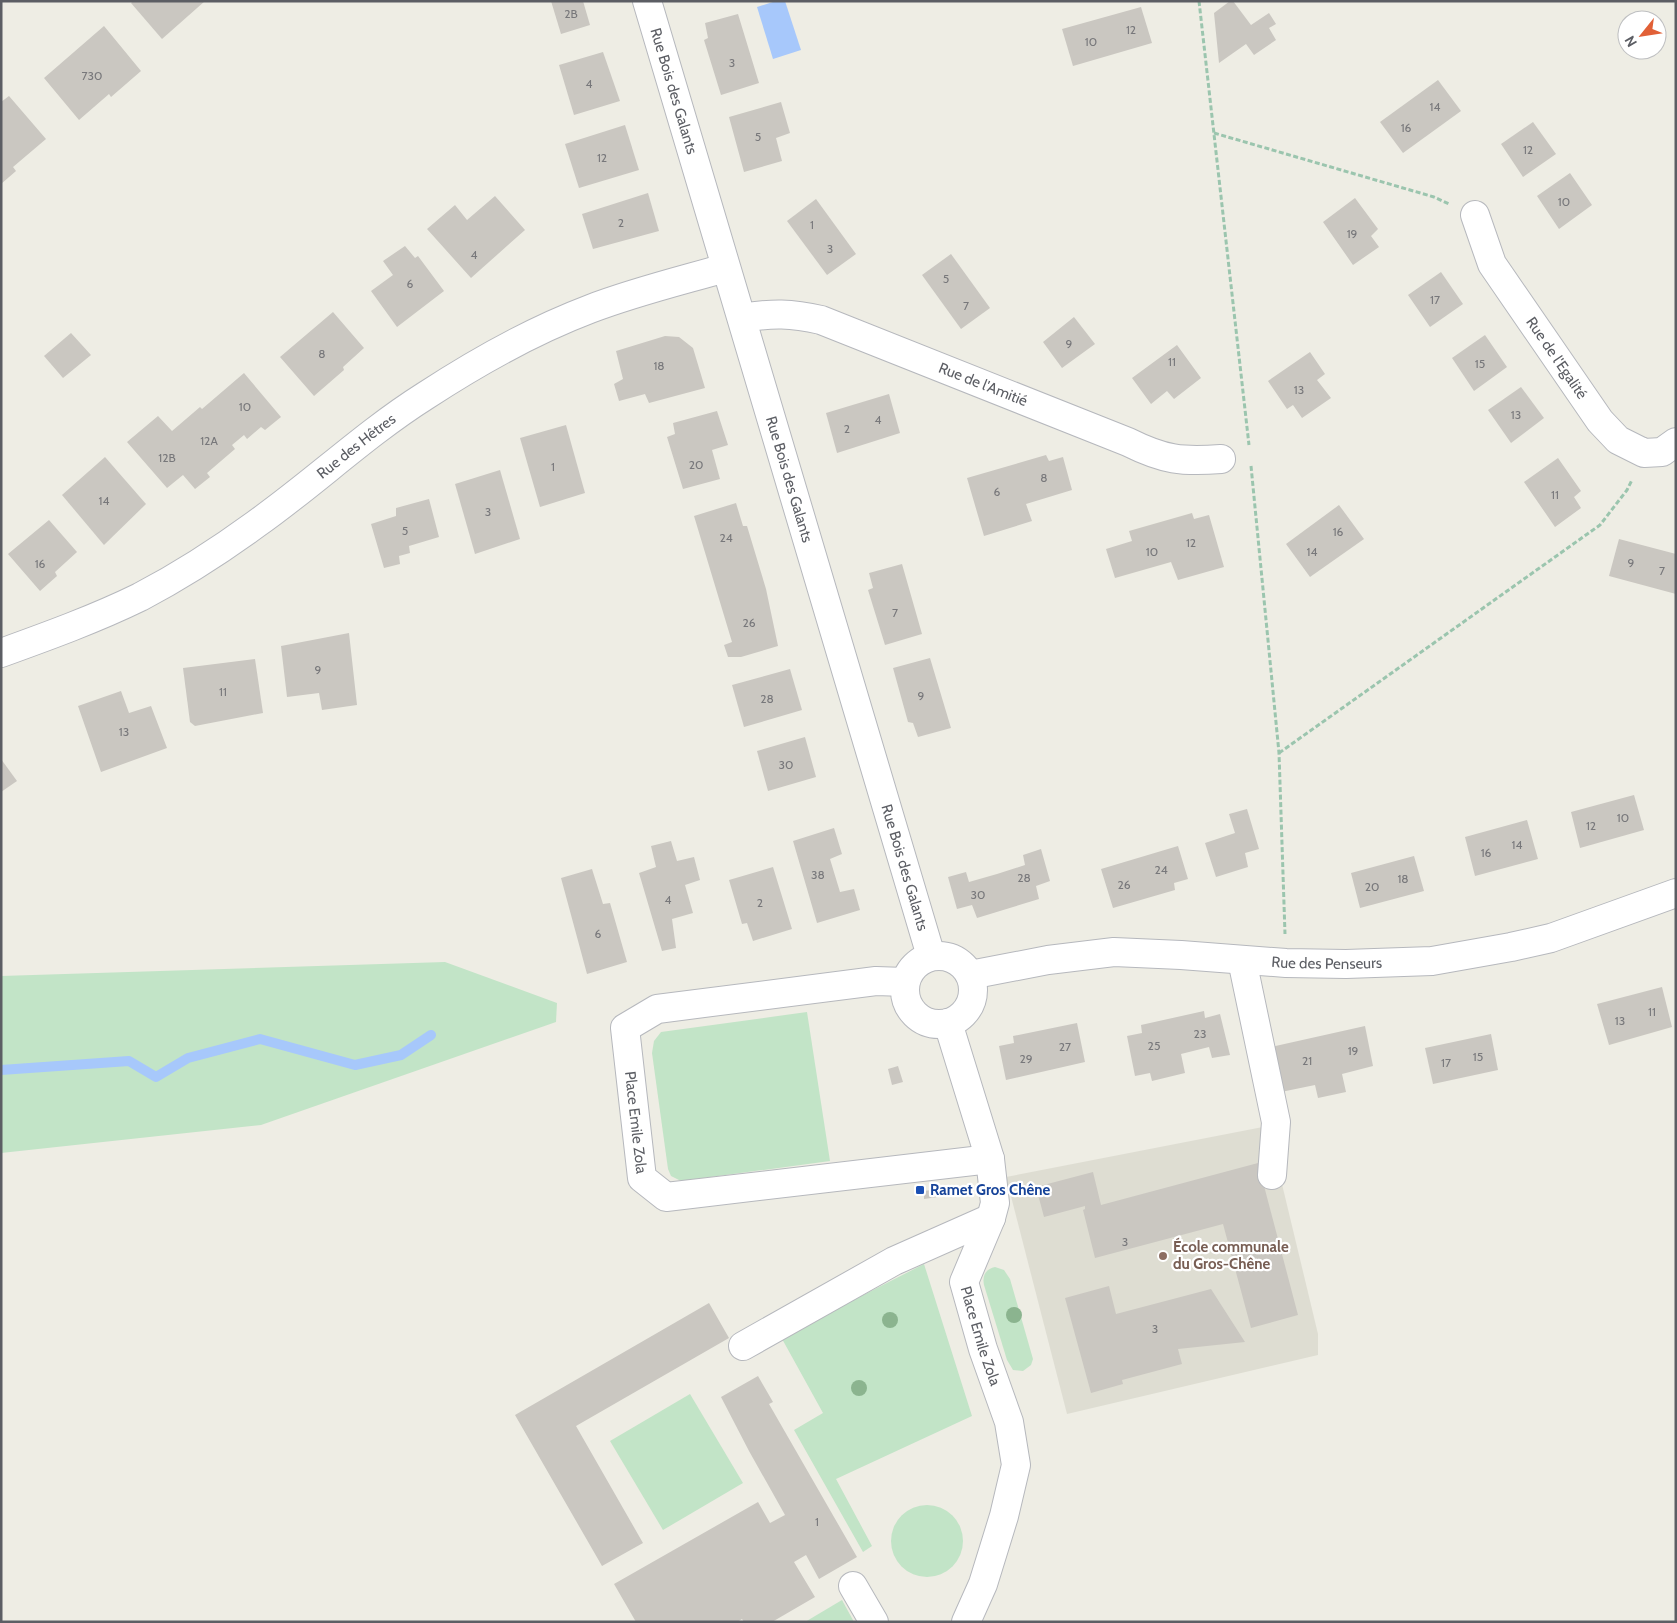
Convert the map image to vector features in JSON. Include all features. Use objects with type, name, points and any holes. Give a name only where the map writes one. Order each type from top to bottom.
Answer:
[{"type":"street","name":"Rue Bois des Galants","points":[[647,1],[930,956]]},
{"type":"street","name":"Rue de l'Egalité","points":[[1475,215],[1492,264],[1600,420],[1618,440],[1644,453]]},
{"type":"street","name":"Rue des Hêtres","points":[[1,652],[92,618],[140,596],[177,576],[257,523],[393,417],[500,351],[590,309],[646,290],[725,268]]},
{"type":"street","name":"Rue de l'Amitié","points":[[742,318],[769,313],[797,314],[820,320],[1128,442],[1150,453],[1173,459],[1221,459]]},
{"type":"street","points":[[1644,453],[1662,452],[1676,442]]},
{"type":"street","name":"Rue des Penseurs","points":[[970,975],[1048,960],[1114,952],[1286,963],[1346,964],[1432,961],[1551,938],[1676,893]]},
{"type":"street","points":[[930,956],[949,957],[970,975],[973,987],[972,999],[967,1010],[959,1018],[948,1023],[928,1023],[918,1018],[911,1011],[904,992],[906,982],[908,973],[922,960],[930,956]]},
{"type":"street","points":[[1242,960],[1276,1122],[1272,1175]]},
{"type":"street","name":"Place Emile Zola","points":[[906,982],[876,981],[657,1009],[624,1028],[642,1178],[666,1197],[990,1159]]},
{"type":"street","name":"Place Emile Zola","points":[[948,1023],[990,1159],[995,1203],[991,1218],[964,1282],[983,1349],[1009,1422],[1016,1465],[1004,1516],[983,1584],[966,1622]]},
{"type":"street","points":[[743,1346],[894,1261],[991,1218]]},
{"type":"street","points":[[854,1586],[874,1622]]},
{"type":"path","points":[[1199,1],[1249,447]]},
{"type":"path","points":[[1214,133],[1434,197],[1475,215]]},
{"type":"path","points":[[1279,753],[1600,525],[1627,490],[1644,453]]},
{"type":"path","points":[[1251,465],[1279,753],[1286,963]]},
{"type":"shaded area","name":"École communale du Gros-Chêne","points":[[1268,1126],[1318,1334],[1318,1355],[1067,1414],[1006,1177]]},
{"type":"green space","points":[[445,962],[557,1003],[556,1022],[261,1125],[1,1153],[1,976]]},
{"type":"green space","points":[[807,1012],[830,1161],[681,1181],[671,1176],[668,1169],[652,1053],[654,1041],[661,1032]]},
{"type":"green space","points":[[924,1264],[972,1416],[836,1479],[872,1546],[863,1552],[794,1430],[823,1413],[781,1337]]},
{"type":"green space","points":[[995,1267],[1004,1270],[1010,1279],[1033,1359],[1031,1365],[1023,1371],[1013,1370],[1007,1360],[984,1285],[985,1273]]},
{"type":"green space","points":[[690,1394],[743,1483],[663,1530],[610,1441]]},
{"type":"green space","points":[[927,1505],[947,1511],[957,1521],[963,1541],[957,1561],[947,1571],[927,1577],[907,1571],[897,1561],[891,1541],[897,1521],[907,1511]]},
{"type":"green space","points":[[842,1600],[854,1622],[805,1622]]},
{"type":"water","points":[[776,1],[785,1],[801,50],[773,59],[757,7]]},
{"type":"building","points":[[133,1],[205,1],[162,39],[131,3]]},
{"type":"building","points":[[551,1],[583,1],[590,25],[561,34]]},
{"type":"building","points":[[1230,1],[1233,1],[1251,25],[1269,13],[1276,24],[1269,28],[1276,40],[1254,55],[1246,44],[1219,63],[1214,13]]},
{"type":"building","points":[[1141,7],[1152,43],[1073,66],[1062,29]]},
{"type":"building","points":[[738,14],[759,83],[721,95],[704,40],[708,38],[705,23]]},
{"type":"building","points":[[104,26],[141,71],[111,97],[109,94],[79,120],[44,78]]},
{"type":"building","points":[[603,52],[620,101],[574,115],[559,65]]},
{"type":"building","points":[[1438,80],[1461,111],[1403,153],[1380,122]]},
{"type":"building","points":[[9,96],[46,139],[13,167],[16,171],[1,184],[1,102]]},
{"type":"building","points":[[781,102],[790,133],[776,138],[782,161],[744,172],[729,117]]},
{"type":"building","points":[[1533,122],[1556,154],[1523,177],[1501,144]]},
{"type":"building","points":[[625,125],[639,170],[579,188],[565,144]]},
{"type":"building","points":[[1570,173],[1592,205],[1559,229],[1537,196]]},
{"type":"building","points":[[648,193],[659,231],[593,249],[582,214]]},
{"type":"building","points":[[495,196],[525,230],[471,278],[427,229],[455,205],[467,220]]},
{"type":"building","points":[[1355,198],[1378,229],[1371,236],[1379,247],[1353,265],[1323,222]]},
{"type":"building","points":[[816,199],[856,254],[827,275],[787,221]]},
{"type":"building","points":[[405,246],[415,258],[418,256],[444,291],[397,327],[371,291],[393,275],[383,261]]},
{"type":"building","points":[[951,254],[990,308],[961,329],[922,275]]},
{"type":"building","points":[[1441,272],[1463,304],[1430,327],[1408,295]]},
{"type":"building","points":[[333,312],[364,348],[343,367],[344,370],[314,396],[280,357]]},
{"type":"building","points":[[1074,317],[1095,344],[1062,368],[1043,342]]},
{"type":"building","points":[[71,333],[91,355],[63,378],[44,356]]},
{"type":"building","points":[[1485,335],[1507,367],[1474,391],[1452,358]]},
{"type":"building","points":[[665,336],[679,337],[693,348],[705,388],[649,403],[645,394],[619,401],[614,384],[623,379],[616,351]]},
{"type":"building","points":[[1177,345],[1201,378],[1174,399],[1167,391],[1151,404],[1132,378]]},
{"type":"building","points":[[1310,352],[1325,374],[1317,380],[1331,398],[1302,418],[1293,405],[1287,409],[1268,381]]},
{"type":"building","points":[[244,373],[281,417],[265,430],[261,427],[247,439],[244,435],[232,445],[235,449],[207,473],[210,477],[195,489],[183,475],[167,488],[127,442],[158,416],[172,431],[200,407],[202,409]]},
{"type":"building","points":[[1521,387],[1544,418],[1511,443],[1488,410]]},
{"type":"building","points":[[889,394],[900,433],[837,453],[826,413]]},
{"type":"building","points":[[717,411],[728,445],[712,450],[720,479],[683,489],[667,437],[675,434],[673,423]]},
{"type":"building","points":[[566,425],[585,493],[540,507],[520,438]]},
{"type":"building","points":[[1046,455],[1049,461],[1063,457],[1072,490],[1026,504],[1032,521],[984,536],[967,478]]},
{"type":"building","points":[[105,457],[146,504],[104,545],[62,495]]},
{"type":"building","points":[[1558,458],[1581,491],[1574,497],[1581,508],[1555,527],[1524,482]]},
{"type":"building","points":[[500,470],[520,539],[475,554],[455,484]]},
{"type":"building","points":[[429,499],[439,537],[409,546],[410,553],[399,556],[400,564],[384,568],[371,524],[396,516],[396,508]]},
{"type":"building","points":[[736,503],[743,526],[747,526],[766,589],[778,646],[741,657],[728,657],[724,645],[732,642],[694,516]]},
{"type":"building","points":[[1339,505],[1364,539],[1310,577],[1286,544]]},
{"type":"building","points":[[1192,513],[1194,519],[1209,515],[1224,567],[1178,580],[1171,562],[1115,578],[1106,549],[1132,541],[1129,531]]},
{"type":"building","points":[[49,520],[77,552],[55,572],[57,576],[40,591],[8,554]]},
{"type":"building","points":[[1619,539],[1676,554],[1676,594],[1609,576]]},
{"type":"building","points":[[902,564],[922,634],[885,645],[868,590],[873,588],[869,573]]},
{"type":"building","points":[[349,633],[357,705],[322,710],[319,693],[287,697],[281,646]]},
{"type":"building","points":[[930,658],[951,728],[918,737],[913,723],[908,722],[893,668]]},
{"type":"building","points":[[255,659],[263,713],[195,726],[190,722],[183,668]]},
{"type":"building","points":[[790,669],[802,710],[744,727],[732,685]]},
{"type":"building","points":[[121,691],[129,713],[151,706],[167,748],[101,772],[78,706]]},
{"type":"building","points":[[805,737],[816,777],[768,791],[757,751]]},
{"type":"building","points":[[1,759],[17,781],[1,792]]},
{"type":"building","points":[[1634,795],[1644,830],[1580,848],[1571,812]]},
{"type":"building","points":[[1247,809],[1259,849],[1245,853],[1248,867],[1216,877],[1205,843],[1235,833],[1229,814]]},
{"type":"building","points":[[1527,820],[1538,859],[1475,876],[1465,837]]},
{"type":"building","points":[[834,828],[842,854],[830,859],[840,892],[854,889],[860,910],[817,923],[793,841]]},
{"type":"building","points":[[671,841],[677,861],[694,857],[700,880],[685,885],[693,913],[672,919],[676,948],[662,951],[639,873],[656,867],[651,846]]},
{"type":"building","points":[[1178,846],[1188,879],[1174,883],[1175,890],[1113,908],[1101,869]]},
{"type":"building","points":[[1041,849],[1050,881],[1036,886],[1039,899],[977,918],[972,905],[957,909],[948,877],[966,872],[969,882],[997,874],[1025,865],[1023,855]]},
{"type":"building","points":[[1414,856],[1424,891],[1360,908],[1351,873]]},
{"type":"building","points":[[773,867],[792,929],[753,941],[747,923],[742,924],[729,880]]},
{"type":"building","points":[[592,869],[603,904],[610,903],[627,962],[587,974],[561,878]]},
{"type":"building","points":[[1662,987],[1672,1027],[1609,1045],[1597,1004]]},
{"type":"building","points":[[1204,1011],[1205,1018],[1220,1014],[1230,1055],[1212,1058],[1209,1047],[1181,1054],[1185,1073],[1152,1081],[1150,1073],[1135,1076],[1127,1036],[1142,1033],[1141,1025]]},
{"type":"building","points":[[1077,1023],[1085,1062],[1006,1080],[999,1046],[1014,1043],[1013,1036]]},
{"type":"building","points":[[1365,1026],[1373,1066],[1342,1074],[1346,1092],[1318,1098],[1315,1085],[1281,1092],[1271,1047]]},
{"type":"building","points":[[1491,1034],[1498,1070],[1433,1084],[1425,1048]]},
{"type":"building","points":[[898,1066],[903,1082],[892,1085],[888,1069]]},
{"type":"building","points":[[1258,1163],[1298,1315],[1251,1328],[1223,1224],[1095,1258],[1083,1210],[1085,1206],[1044,1217],[1036,1187],[1093,1172],[1101,1205]]},
{"type":"building","points":[[938,1189],[938,1197],[924,1199],[924,1191]]},
{"type":"building","points":[[1109,1286],[1116,1314],[1211,1289],[1245,1342],[1178,1349],[1182,1364],[1122,1380],[1123,1384],[1091,1393],[1065,1298]]},
{"type":"building","points":[[709,1303],[729,1338],[576,1426],[643,1543],[602,1566],[515,1415]]},
{"type":"building","points":[[758,1376],[773,1402],[769,1404],[857,1557],[819,1579],[806,1555],[794,1562],[815,1597],[772,1622],[744,1622],[742,1619],[737,1622],[636,1622],[614,1584],[758,1502],[770,1523],[785,1515],[721,1397]]},
{"type":"waterway","points":[[1,1070],[129,1061],[156,1077],[188,1058],[260,1039],[355,1065],[401,1055],[431,1035]]},
{"type":"place","name":"Ramet Gros Chêne","points":[[920,1190]]},
{"type":"place","name":"École communale du Gros-Chêne","points":[[1163,1256]]}]
